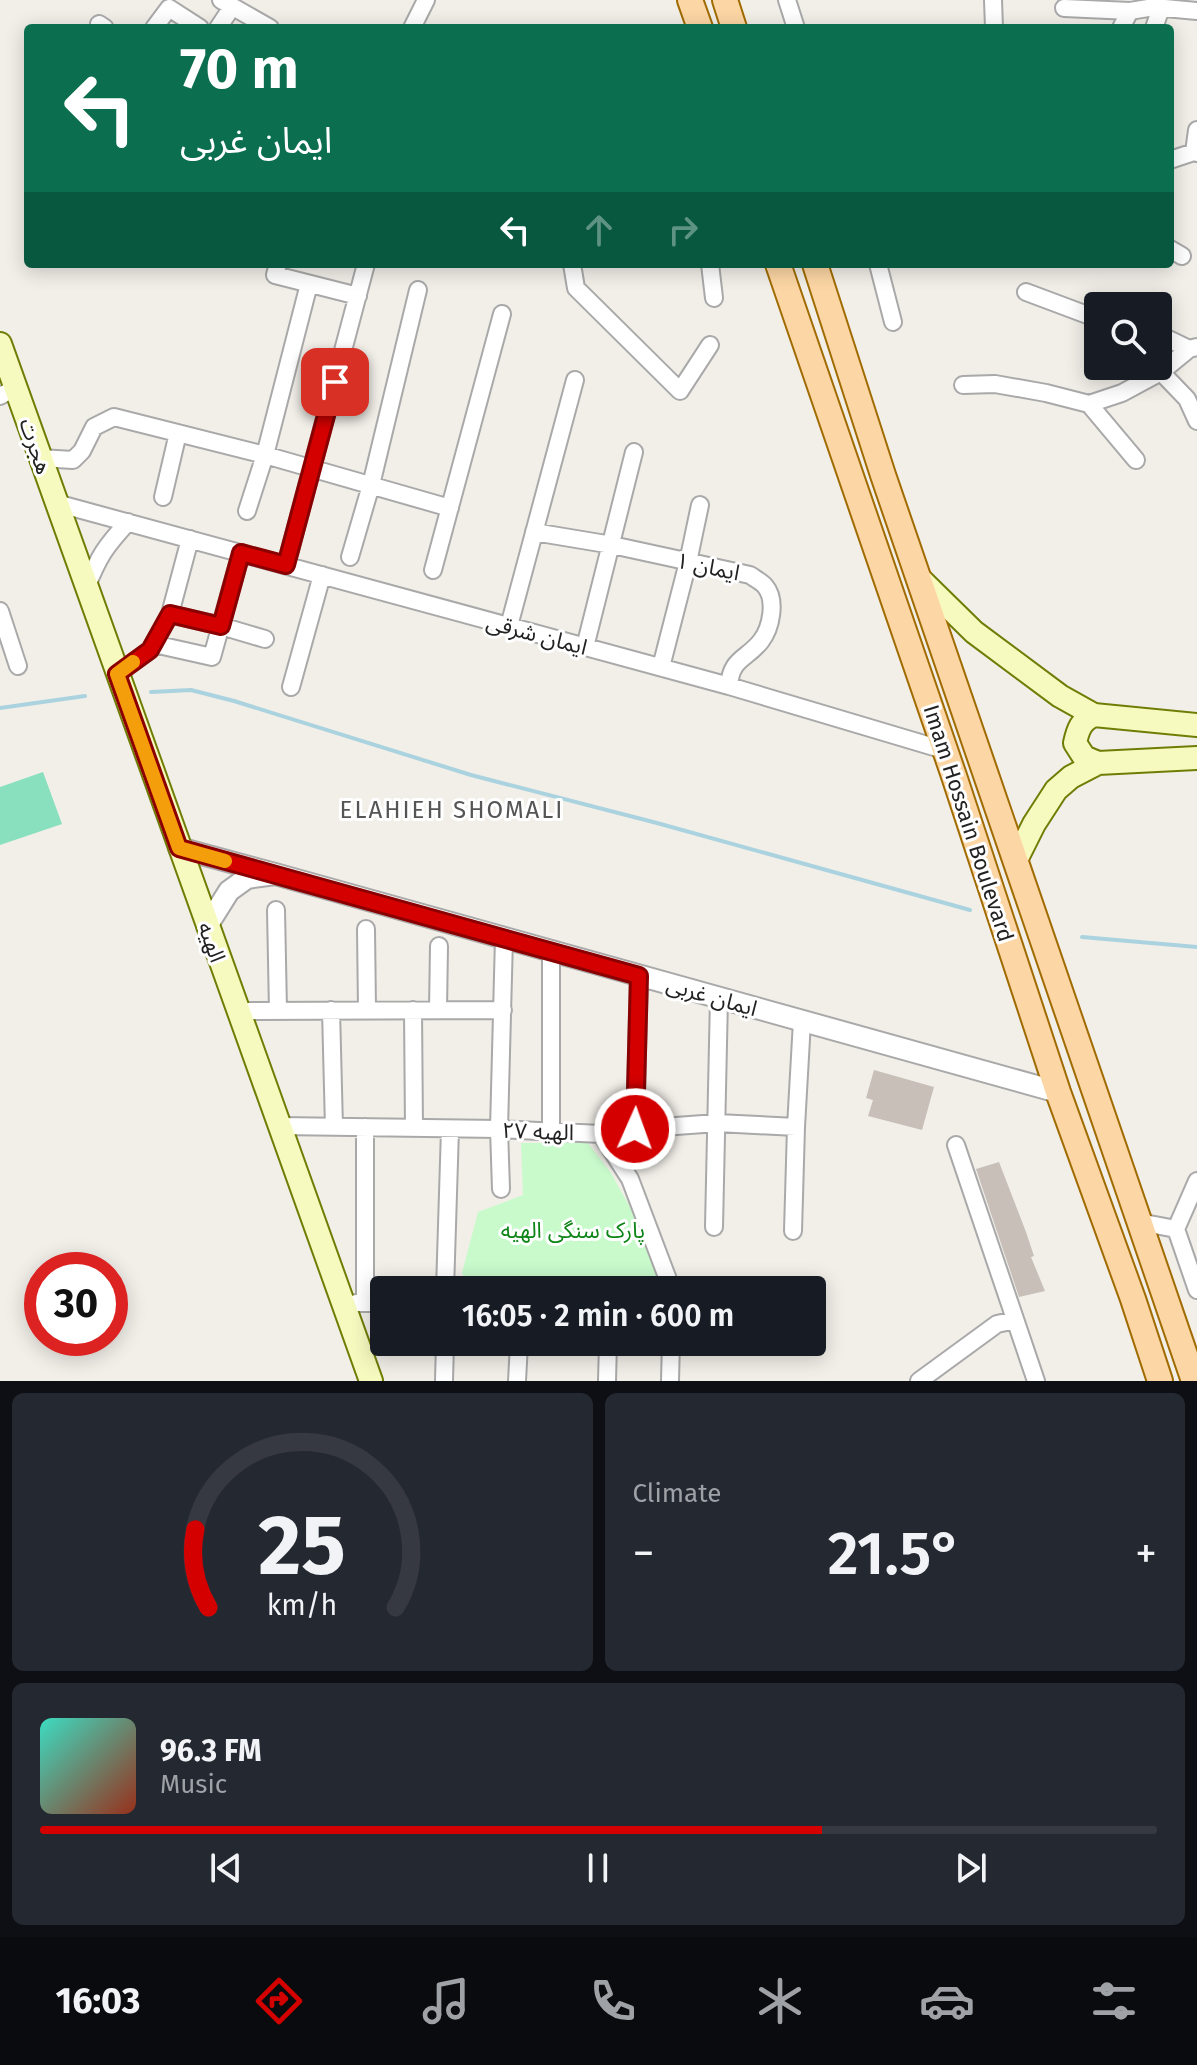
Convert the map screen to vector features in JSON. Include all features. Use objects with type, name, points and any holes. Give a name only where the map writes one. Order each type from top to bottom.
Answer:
[{"type":"main road","points":[[690,0],[699,24]]},
{"type":"main road","points":[[725,0],[733,24]]},
{"type":"main road","name":"Imam Hossain Boulevard","points":[[779,268],[1058,1092],[1160,1381]]},
{"type":"main road","name":"Imam Hossain Boulevard","points":[[816,268],[883,475],[1194,1381]]},
{"type":"main road","name":"هجرت","points":[[0,344],[8,392],[40,458],[56,503]]},
{"type":"main road","name":"الهیه","points":[[56,503],[371,1381]]},
{"type":"main road","points":[[919,578],[974,632],[1060,696],[1094,715],[1197,725]]},
{"type":"main road","points":[[1094,715],[1079,727],[1075,743],[1084,757],[1098,763]]},
{"type":"main road","points":[[1016,860],[1056,790],[1071,777],[1098,763],[1197,758]]},
{"type":"street","points":[[416,24],[426,0]]},
{"type":"street","points":[[787,0],[795,24]]},
{"type":"street","points":[[993,0],[994,24]]},
{"type":"street","points":[[219,24],[226,3],[263,24]]},
{"type":"street","points":[[1064,8],[1130,11],[1154,7],[1197,11]]},
{"type":"street","points":[[157,24],[169,8],[194,24]]},
{"type":"street","points":[[1155,24],[1161,8]]},
{"type":"street","points":[[1123,24],[1130,11]]},
{"type":"street","points":[[1174,159],[1195,152],[1197,130]]},
{"type":"street","points":[[277,268],[275,275],[358,296]]},
{"type":"street","points":[[286,565],[365,268]]},
{"type":"street","points":[[573,268],[576,288],[680,391],[710,345]]},
{"type":"street","points":[[710,268],[714,298]]},
{"type":"street","points":[[879,268],[893,322]]},
{"type":"street","points":[[247,511],[265,455],[309,284]]},
{"type":"street","points":[[350,557],[371,485],[418,290]]},
{"type":"street","points":[[1026,292],[1084,314]]},
{"type":"street","points":[[433,570],[502,314]]},
{"type":"street","points":[[1172,340],[1193,348]]},
{"type":"street","points":[[1172,364],[1193,348]]},
{"type":"street","points":[[509,626],[575,380]]},
{"type":"street","points":[[963,385],[995,384],[1089,404],[1122,393],[1146,380]]},
{"type":"street","points":[[1169,380],[1187,399],[1197,421]]},
{"type":"street","points":[[1089,404],[1136,460]]},
{"type":"street","points":[[40,458],[73,460],[82,451],[94,427],[114,417],[265,455],[450,508]]},
{"type":"street","points":[[163,497],[178,433]]},
{"type":"street","points":[[585,647],[634,452]]},
{"type":"street","name":"ایمان شرقی","points":[[56,503],[661,667],[944,750]]},
{"type":"street","points":[[661,667],[700,505]]},
{"type":"street","points":[[86,588],[98,558],[128,522]]},
{"type":"street","name":"ایمان ۱","points":[[534,532],[612,545],[750,575],[766,586],[771,599],[771,617],[763,639],[730,673],[729,686]]},
{"type":"street","points":[[117,674],[154,644],[170,614],[190,539]]},
{"type":"street","points":[[154,644],[212,657],[241,553]]},
{"type":"street","points":[[291,687],[322,575]]},
{"type":"street","points":[[0,611],[18,666]]},
{"type":"street","points":[[170,614],[265,639]]},
{"type":"street","name":"ایمان غربی","points":[[179,848],[1058,1092]]},
{"type":"street","points":[[207,926],[229,891],[247,878],[275,874]]},
{"type":"street","points":[[276,910],[278,1011]]},
{"type":"street","points":[[366,929],[367,1010]]},
{"type":"street","points":[[501,1189],[499,1129],[504,938]]},
{"type":"street","points":[[438,1010],[439,946]]},
{"type":"street","points":[[551,951],[551,1132]]},
{"type":"street","points":[[635,1129],[639,976]]},
{"type":"street","points":[[714,1227],[719,998]]},
{"type":"street","points":[[331,1010],[334,1127]]},
{"type":"street","points":[[413,1010],[414,1128]]},
{"type":"street","points":[[237,1011],[503,1010]]},
{"type":"street","points":[[793,1231],[802,1021]]},
{"type":"street","name":"الهیه ۲۷","points":[[279,1126],[499,1129],[601,1134],[717,1123],[796,1127]]},
{"type":"street","points":[[365,1127],[365,1303]]},
{"type":"street","points":[[445,1276],[450,1129]]},
{"type":"street","points":[[601,1134],[630,1179],[667,1276]]},
{"type":"street","points":[[956,1145],[1036,1381]]},
{"type":"street","points":[[1197,1181],[1176,1229],[1197,1290]]},
{"type":"street","points":[[1139,1222],[1176,1229]]},
{"type":"street","points":[[342,1303],[370,1303]]},
{"type":"street","points":[[919,1381],[997,1324],[1015,1320]]},
{"type":"street","points":[[444,1381],[445,1356]]},
{"type":"street","points":[[517,1381],[518,1356]]},
{"type":"street","points":[[607,1381],[608,1356]]},
{"type":"street","points":[[670,1381],[671,1356]]},
{"type":"green space","points":[[43,772],[62,824],[0,845],[0,787]]},
{"type":"green space","name":"پارک سنگی الهیه","points":[[521,1143],[588,1143],[611,1173],[647,1238],[659,1276],[464,1276],[478,1212],[523,1195]]},
{"type":"building","points":[[874,1070],[934,1087],[922,1130],[868,1116],[873,1100],[866,1098]]},
{"type":"building","points":[[999,1162],[1045,1291],[1019,1297],[976,1169]]},
{"type":"waterway","points":[[151,692],[191,690],[234,701],[471,775],[970,910]]},
{"type":"waterway","points":[[0,708],[85,696]]},
{"type":"waterway","points":[[1082,937],[1197,947]]},
{"type":"slow traffic","points":[[133,662],[117,674],[179,848],[225,861]]},
{"type":"district","name":"ELAHIEH SHOMALI","points":[[452,810]]},
{"type":"route","points":[[335,382],[286,565],[241,553],[221,626],[170,614],[150,650],[117,674],[179,848],[639,976],[635,1129]]}]
